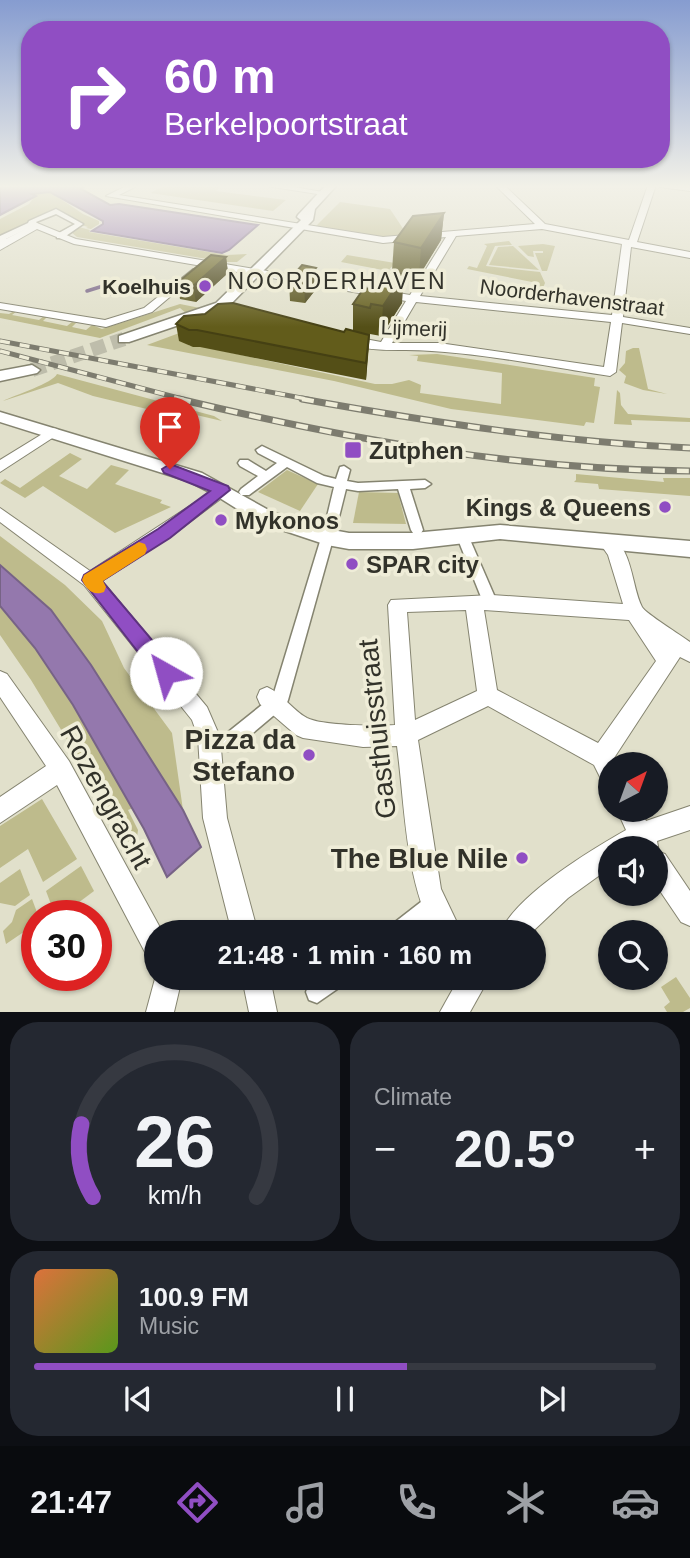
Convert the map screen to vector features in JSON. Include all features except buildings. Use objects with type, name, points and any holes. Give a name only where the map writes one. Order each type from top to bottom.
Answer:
[{"type":"street","points":[[2,245],[22,232]]},
{"type":"street","name":"Noorderhavenstraat","points":[[51,232],[74,241],[415,299],[617,319],[690,331]]},
{"type":"street","points":[[60,236],[66,232]]},
{"type":"street","points":[[124,339],[226,305],[252,270],[294,232]]},
{"type":"street","points":[[333,232],[383,240],[473,232]]},
{"type":"street","points":[[572,232],[690,254]]},
{"type":"street","points":[[617,319],[634,232]]},
{"type":"street","points":[[384,346],[453,234]]},
{"type":"street","points":[[0,306],[97,324],[112,322],[152,307],[203,263]]},
{"type":"street","name":"Lijmerij","points":[[342,338],[384,346],[439,346],[610,372],[617,319]]},
{"type":"street","points":[[0,376],[32,370]]},
{"type":"street","points":[[0,417],[195,477],[222,490],[265,517],[327,537],[349,541],[413,541],[469,533],[500,532],[690,549]]},
{"type":"street","points":[[0,467],[52,432]]},
{"type":"street","points":[[262,450],[321,480],[358,487],[425,484]]},
{"type":"street","points":[[245,492],[267,476],[282,460]]},
{"type":"street","points":[[244,463],[267,476]]},
{"type":"street","points":[[228,743],[271,700],[283,694],[344,470]]},
{"type":"street","points":[[403,486],[417,530]]},
{"type":"street","points":[[90,580],[164,533],[222,490]]},
{"type":"street","points":[[0,514],[90,580],[200,714],[209,737],[215,818],[242,920]]},
{"type":"street","points":[[465,542],[485,602],[488,696]]},
{"type":"street","points":[[607,542],[616,552],[634,612],[678,652],[615,752]]},
{"type":"street","name":"Gasthuisstraat","points":[[442,920],[428,889],[406,735],[397,605],[485,602],[634,612]]},
{"type":"street","name":"Rozengracht","points":[[0,680],[61,769],[144,925]]},
{"type":"street","points":[[271,700],[303,728],[363,737],[406,735],[488,696]]},
{"type":"street","points":[[488,696],[598,761]]},
{"type":"street","points":[[0,811],[61,769]]},
{"type":"street","points":[[655,836],[690,818]]},
{"type":"street","points":[[524,920],[576,874],[598,860]]},
{"type":"street","points":[[668,881],[690,913]]},
{"type":"street","points":[[414,920],[433,905]]},
{"type":"street","points":[[160,1012],[165,990]]},
{"type":"street","points":[[258,990],[263,1012]]},
{"type":"street","points":[[454,1012],[468,990]]},
{"type":"shaded area","points":[[71,232],[90,232],[227,255],[247,254],[237,262],[225,262],[77,237]]},
{"type":"shaded area","points":[[99,232],[250,232],[222,253]]},
{"type":"shaded area","points":[[354,232],[405,232],[408,236],[383,237]]},
{"type":"shaded area","points":[[509,241],[512,245],[495,246],[486,266],[540,272],[545,283],[542,290],[535,289],[537,283],[467,269],[469,266],[477,268],[487,246],[484,244]]},
{"type":"shaded area","points":[[513,246],[539,270],[489,265],[498,247]]},
{"type":"shaded area","points":[[518,246],[555,246],[547,271],[542,271],[535,253],[543,251],[533,251],[534,257],[528,256]]},
{"type":"shaded area","points":[[347,255],[395,263],[388,271],[341,262]]},
{"type":"shaded area","points":[[180,304],[200,308],[186,313],[180,308],[100,338],[0,318],[0,313],[17,311],[12,315],[39,320],[44,316],[47,317],[43,321],[67,326],[72,322],[76,323],[72,327],[86,330],[92,325],[102,329]]},
{"type":"shaded area","points":[[190,329],[204,329],[192,330],[181,339],[190,346],[205,345],[204,347],[375,384],[409,380],[421,385],[420,393],[501,404],[502,373],[417,361],[418,356],[409,355],[437,354],[595,378],[594,386],[600,387],[594,423],[586,422],[584,426],[451,409],[334,381],[147,345]]},
{"type":"shaded area","points":[[639,348],[648,389],[667,394],[624,383],[626,376],[619,370],[625,363],[626,351]]},
{"type":"shaded area","points":[[57,374],[214,416],[222,421],[192,414],[184,418],[93,396],[58,383],[3,401],[41,385]]},
{"type":"shaded area","points":[[617,390],[620,393],[621,405],[628,414],[690,418],[690,422],[631,420],[632,425],[614,424]]},
{"type":"shaded area","points":[[70,453],[82,459],[59,476],[87,489],[111,465],[129,470],[115,484],[162,500],[160,503],[171,507],[115,533],[43,486],[25,498],[0,483],[5,479],[20,488]]},
{"type":"shaded area","points":[[287,470],[318,484],[300,511],[258,492]]},
{"type":"shaded area","points":[[576,474],[664,482],[663,478],[690,478],[690,496],[599,489],[598,484],[574,482]]},
{"type":"shaded area","points":[[359,492],[398,493],[406,524],[353,523]]},
{"type":"shaded area","points":[[0,536],[65,585],[102,621],[124,668],[172,733],[183,810],[91,665],[51,610],[0,565]]},
{"type":"shaded area","points":[[0,565],[51,610],[91,665],[183,810],[201,847],[167,877],[144,829],[73,705],[35,648],[0,606]]},
{"type":"shaded area","points":[[0,606],[35,648],[73,705],[133,808],[128,810],[138,830],[135,852],[31,680],[0,635]]},
{"type":"shaded area","points":[[42,799],[77,859],[43,882],[28,849],[0,868],[0,826]]},
{"type":"shaded area","points":[[81,866],[94,891],[82,900],[49,900],[46,891]]},
{"type":"shaded area","points":[[20,869],[30,895],[15,906],[0,903],[0,883]]},
{"type":"shaded area","points":[[21,907],[21,934],[6,944],[3,931],[12,922],[16,910]]},
{"type":"shaded area","points":[[676,977],[690,998],[690,1008],[683,1012],[667,1012],[664,1007],[670,1002],[663,990],[668,990],[668,982]]},
{"type":"waterway","points":[[87,291],[103,286],[113,289],[111,294]]},
{"type":"tunnel","points":[[32,370],[124,339]]},
{"type":"railway","points":[[0,341],[312,400]]},
{"type":"railway","points":[[0,351],[186,400]]},
{"type":"railway","points":[[179,399],[305,427],[433,450],[561,465],[690,471]]},
{"type":"railway","points":[[302,399],[495,430],[690,448]]},
{"type":"slow traffic","points":[[97,587],[90,580],[139,549]]},
{"type":"place","name":"Koelhuis","points":[[205,286]]},
{"type":"place","name":"Zutphen","points":[[353,450]]},
{"type":"place","name":"Kings & Queens","points":[[665,507]]},
{"type":"place","name":"Mykonos","points":[[221,520]]},
{"type":"place","name":"SPAR city","points":[[352,564]]},
{"type":"place","name":"Pizza da Stefano","points":[[309,755]]},
{"type":"place","name":"The Blue Nile","points":[[522,858]]},
{"type":"district","name":"NOORDERHAVEN","points":[[337,281]]},
{"type":"route","points":[[166,673],[90,580],[164,533],[222,490],[170,469]]}]
